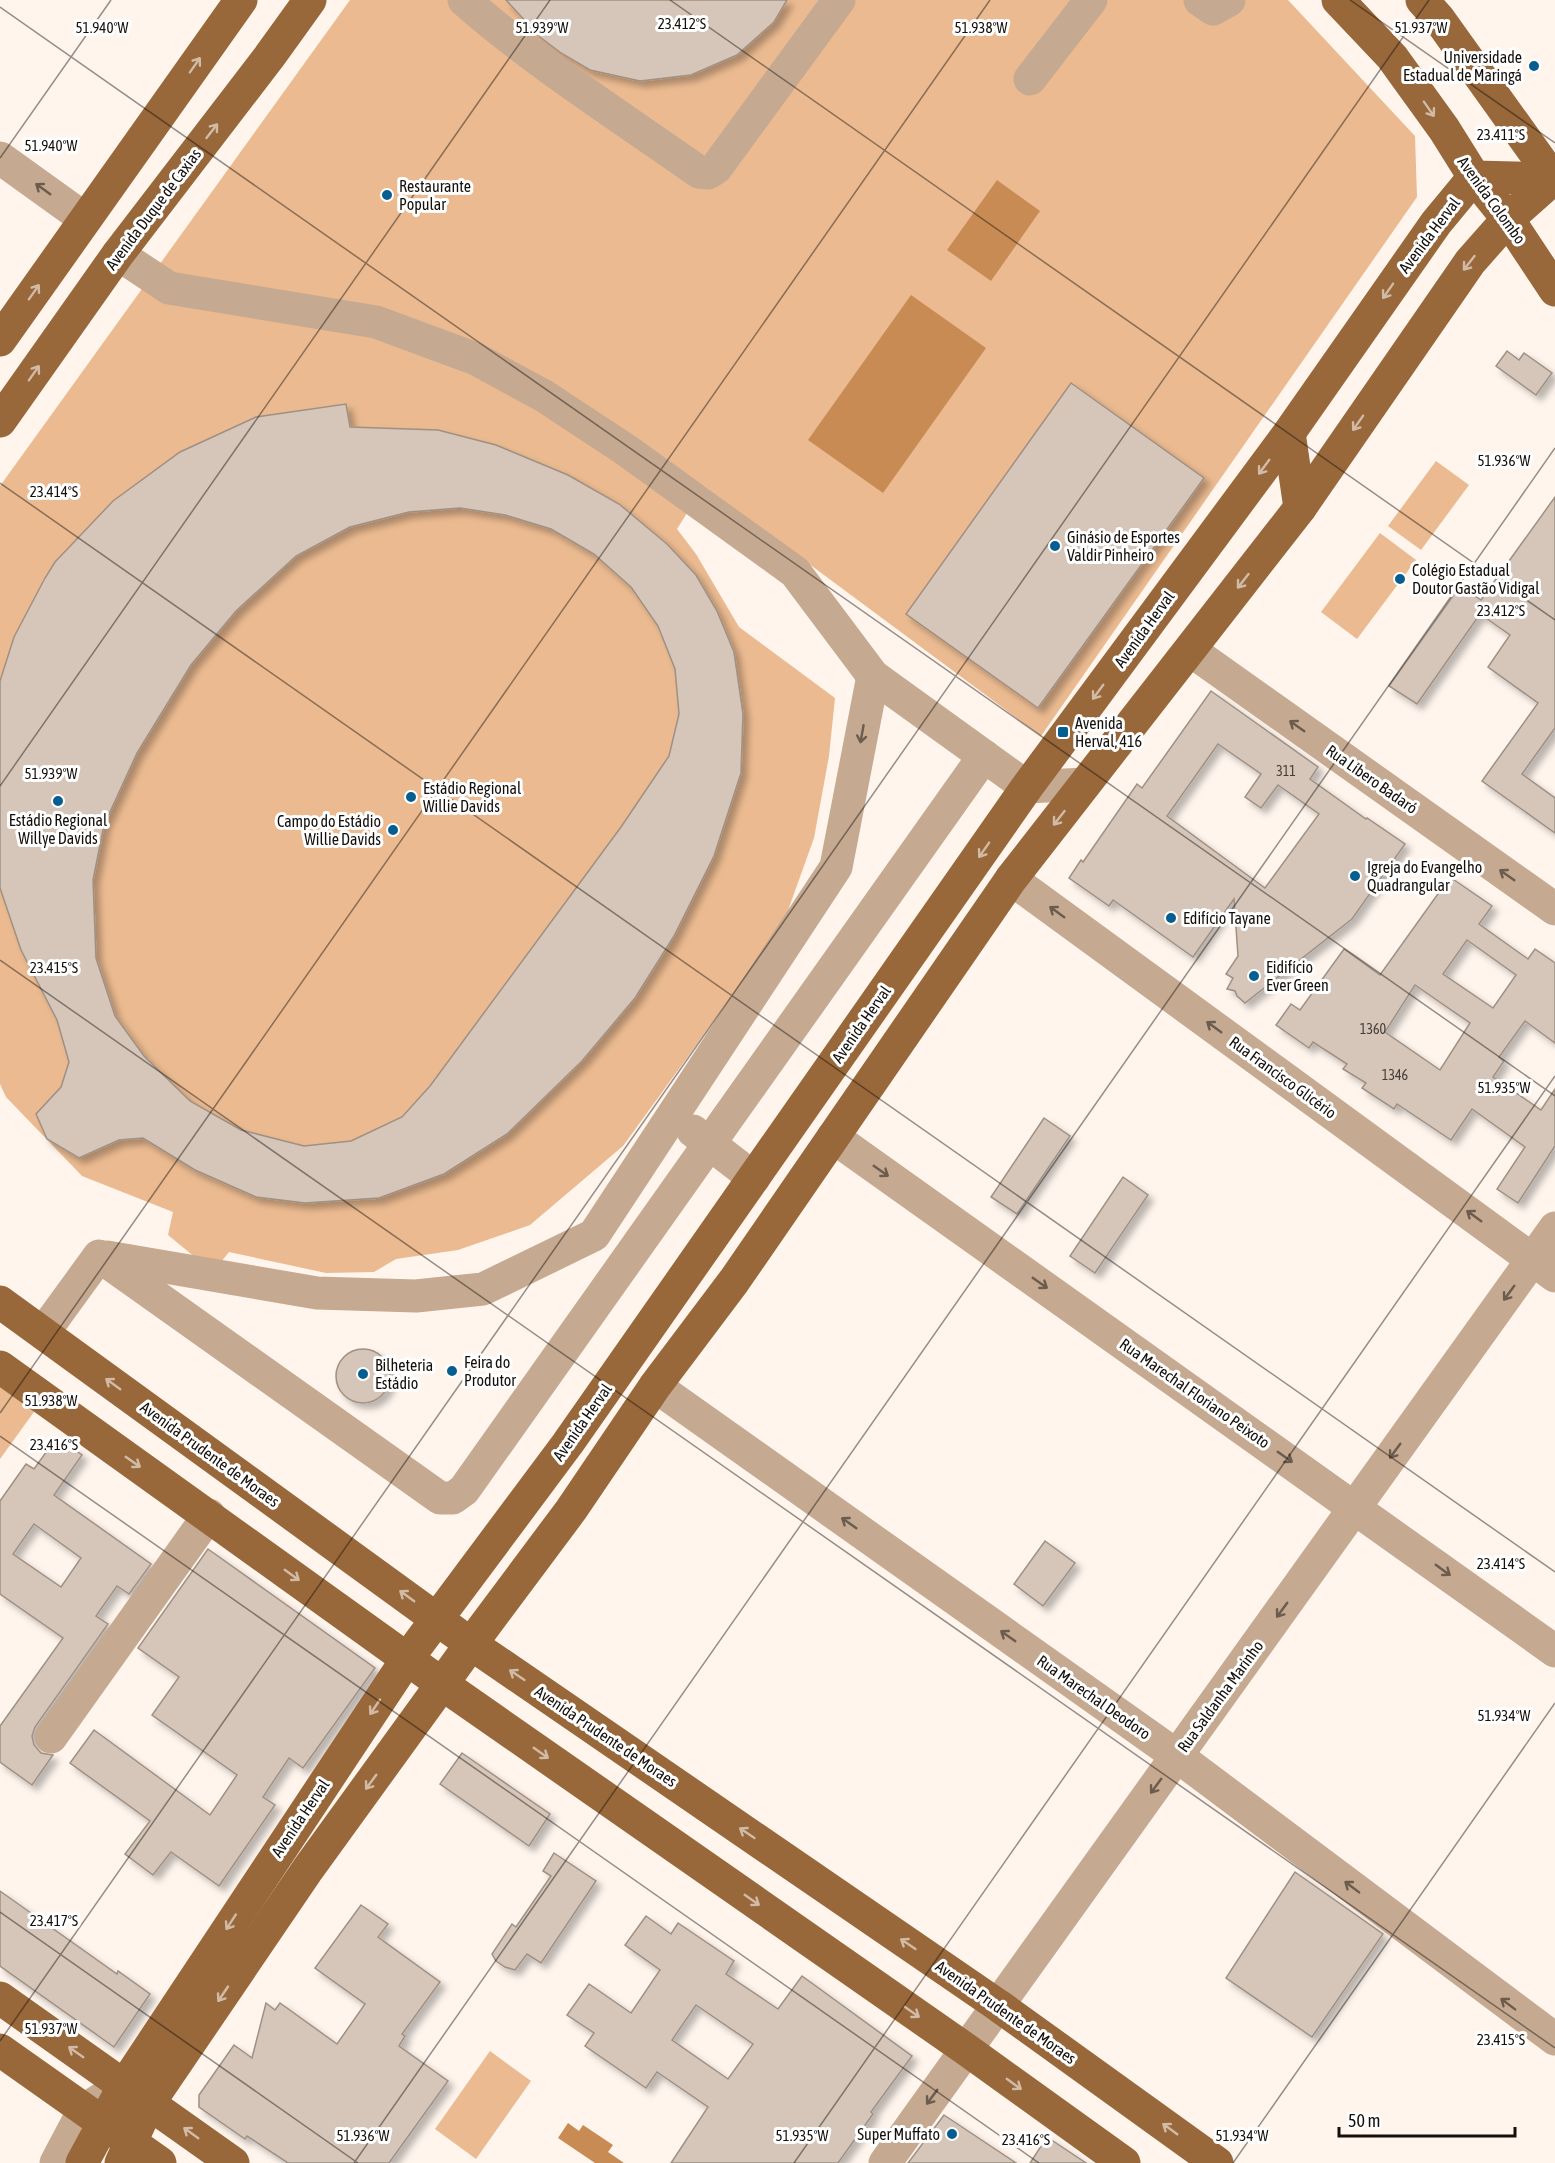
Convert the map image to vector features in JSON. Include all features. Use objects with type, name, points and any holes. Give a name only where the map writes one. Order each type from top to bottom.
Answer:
[{"type":"main road","points":[[0,340],[241,0]]},
{"type":"main road","name":"Avenida Colombo","points":[[1338,0],[1392,57],[1444,129],[1474,177],[1508,219],[1555,290]]},
{"type":"main road","points":[[1422,0],[1439,19],[1554,180]]},
{"type":"main road","name":"Avenida Duque de Caxias","points":[[0,421],[118,254],[300,7]]},
{"type":"main road","points":[[1474,177],[1554,180]]},
{"type":"main road","name":"Avenida Herval","points":[[126,2153],[136,2094],[260,1878],[407,1659],[568,1443],[1027,787],[1289,433],[1436,223],[1474,177]]},
{"type":"main road","name":"Avenida Herval","points":[[82,2163],[93,2116],[136,2094],[308,1869],[442,1683],[571,1510],[655,1386],[734,1281],[1011,879],[1300,508],[1470,262],[1508,219],[1554,180]]},
{"type":"main road","points":[[1289,433],[1300,508]]},
{"type":"main road","points":[[855,1033],[867,1088]]},
{"type":"main road","points":[[665,1304],[734,1281]]},
{"type":"main road","name":"Avenida Prudente de Moraes","points":[[0,1302],[471,1644],[999,2006],[1218,2163]]},
{"type":"main road","points":[[0,1367],[407,1659],[967,2050],[1124,2163]]},
{"type":"main road","points":[[568,1443],[571,1510]]},
{"type":"main road","points":[[260,1878],[308,1869]]},
{"type":"main road","points":[[0,1998],[233,2163]]},
{"type":"main road","points":[[0,2050],[93,2116],[126,2153],[160,2163]]},
{"type":"street","points":[[464,0],[493,26],[538,59],[699,172],[708,173],[716,168],[839,0]]},
{"type":"street","points":[[1030,80],[1091,0]]},
{"type":"street","points":[[1200,0],[1213,9],[1229,0]]},
{"type":"street","points":[[0,158],[86,219]]},
{"type":"street","points":[[118,254],[169,288],[376,322],[476,359],[534,391],[626,450],[795,573],[873,676],[1027,787],[1085,784]]},
{"type":"street","name":"Rua Líbero Badaró","points":[[1190,650],[1555,909]]},
{"type":"street","points":[[99,1256],[317,1293],[416,1296],[483,1289],[594,1235],[836,867],[873,676]]},
{"type":"street","points":[[99,1256],[441,1498],[453,1497],[464,1490],[984,756]]},
{"type":"street","name":"Rua Francisco Glicério","points":[[1011,879],[1544,1267]]},
{"type":"street","points":[[672,1116],[754,1178]]},
{"type":"street","name":"Rua Marechal Floriano Peixoto","points":[[833,1137],[1356,1507],[1555,1651]]},
{"type":"street","name":"Rua Saldanha Marinho","points":[[885,2163],[1356,1507],[1544,1267],[1555,1228]]},
{"type":"street","points":[[43,1333],[99,1256]]},
{"type":"street","name":"Rua Marechal Deodoro","points":[[655,1386],[1177,1756],[1555,2039]]},
{"type":"street","points":[[51,1737],[209,1515]]},
{"type":"street","points":[[56,2163],[93,2116]]},
{"type":"shaded area","points":[[350,0],[1288,0],[1415,136],[1417,197],[1041,736],[704,486],[677,529],[696,554],[739,627],[835,698],[829,756],[814,838],[782,927],[623,1146],[530,1225],[458,1250],[396,1259],[374,1272],[326,1273],[229,1252],[213,1272],[168,1235],[173,1212],[82,1176],[6,1097],[0,1084],[0,486]]},
{"type":"shaded area","points":[[997,180],[1040,211],[991,281],[947,250]]},
{"type":"shaded area","points":[[911,295],[986,348],[883,493],[808,440]]},
{"type":"shaded area","points":[[1436,461],[1469,485],[1421,550],[1388,526]]},
{"type":"shaded area","points":[[1380,533],[1416,560],[1357,639],[1321,612]]},
{"type":"shaded area","points":[[0,1367],[44,1398],[0,1459]]},
{"type":"shaded area","points":[[490,2051],[531,2081],[476,2159],[435,2129]]},
{"type":"shaded area","points":[[568,2123],[579,2131],[583,2125],[613,2145],[608,2152],[624,2163],[595,2163],[558,2138]]},
{"type":"building","points":[[506,0],[787,0],[774,22],[737,55],[691,75],[640,81],[590,70],[561,53],[540,37]]},
{"type":"building","points":[[1507,351],[1519,360],[1524,353],[1552,373],[1536,395],[1496,366]]},
{"type":"building","name":"Ginásio de Esportes Valdir Pinheiro","points":[[1071,383],[1204,478],[1038,708],[906,614]]},
{"type":"building","name":"Estádio Regional Willye Davids","points":[[346,404],[350,427],[438,430],[496,445],[568,475],[619,504],[667,544],[696,575],[717,611],[734,652],[743,714],[741,773],[714,856],[674,936],[635,998],[582,1061],[507,1134],[444,1174],[379,1198],[305,1203],[256,1197],[195,1170],[143,1138],[119,1140],[79,1158],[47,1139],[36,1114],[61,1087],[69,1062],[57,1020],[21,950],[0,888],[0,681],[14,637],[45,578],[55,562],[113,501],[180,452],[256,417]],"holes":[[[460,508],[505,515],[551,529],[594,554],[631,587],[658,626],[675,669],[679,714],[669,756],[621,827],[430,1086],[402,1117],[351,1141],[304,1146],[241,1130],[190,1101],[144,1056],[115,1016],[96,958],[93,880],[104,825],[137,753],[191,665],[236,611],[296,556],[350,527],[409,512]]]},
{"type":"building","points":[[1555,497],[1555,728],[1522,774],[1555,798],[1555,833],[1482,781],[1538,703],[1488,667],[1510,635],[1480,614],[1417,704],[1389,686],[1460,586],[1481,600]]},
{"type":"building","points":[[1211,691],[1318,767],[1310,779],[1405,844],[1352,919],[1245,1003],[1235,991],[1227,989],[1233,978],[1226,974],[1238,956],[1234,899],[1193,957],[1113,900],[1109,906],[1069,878],[1081,860],[1083,862],[1137,784],[1142,788]],"holes":[[[1218,744],[1261,774],[1245,797],[1261,808],[1278,785],[1319,814],[1265,888],[1167,816]]]},
{"type":"building","points":[[1450,877],[1492,906],[1479,924],[1528,959],[1535,949],[1555,963],[1555,1043],[1525,1021],[1499,1057],[1504,1061],[1493,1077],[1541,1110],[1555,1089],[1555,1146],[1518,1203],[1497,1189],[1525,1147],[1472,1109],[1451,1140],[1397,1104],[1394,1109],[1362,1088],[1366,1083],[1343,1069],[1347,1064],[1313,1042],[1309,1048],[1276,1025],[1291,1004],[1300,1010],[1344,949],[1380,975]],"holes":[[[1467,940],[1516,975],[1493,1008],[1443,974]],[[1415,985],[1470,1023],[1440,1070],[1385,1032]]]},
{"type":"building","points":[[1044,1118],[1070,1136],[1017,1214],[991,1197]]},
{"type":"building","points":[[1123,1177],[1148,1195],[1095,1273],[1070,1256]]},
{"type":"building","name":"Bilheteria Estádio","points":[[363,1349],[373,1351],[382,1357],[388,1366],[390,1376],[388,1386],[382,1395],[373,1401],[363,1403],[353,1401],[344,1395],[338,1386],[336,1376],[338,1366],[344,1357],[353,1351]]},
{"type":"building","points":[[57,1437],[82,1455],[54,1495],[151,1564],[129,1594],[117,1586],[96,1616],[108,1624],[35,1727],[32,1736],[34,1745],[41,1753],[53,1755],[32,1785],[0,1762],[0,1726],[63,1638],[0,1594],[0,1501],[26,1464],[34,1469]],"holes":[[[34,1524],[81,1558],[61,1587],[13,1554]]]},
{"type":"building","points":[[1045,1541],[1075,1563],[1043,1606],[1014,1584]]},
{"type":"building","points":[[208,1549],[375,1668],[303,1768],[289,1758],[263,1797],[275,1805],[219,1886],[171,1852],[153,1875],[125,1854],[150,1821],[70,1763],[94,1730],[210,1815],[237,1775],[152,1715],[179,1677],[138,1648]]},
{"type":"building","points":[[462,1753],[550,1814],[529,1846],[440,1784]]},
{"type":"building","points":[[554,1853],[596,1881],[541,1963],[527,1954],[515,1970],[505,1967],[496,1961],[492,1954],[512,1924],[516,1927],[551,1876],[543,1871]]},
{"type":"building","points":[[1295,1872],[1383,1934],[1312,2037],[1226,1978]]},
{"type":"building","points":[[0,1891],[117,1974],[118,1971],[150,1994],[114,2047],[0,1966]]},
{"type":"building","points":[[361,1905],[388,1924],[378,1937],[440,1982],[402,2034],[405,2036],[399,2046],[448,2081],[389,2163],[288,2163],[247,2136],[245,2139],[199,2107],[199,2095],[234,2045],[252,2058],[266,2003],[275,2010],[280,2003],[337,2044],[365,2004],[315,1968]]},
{"type":"building","points":[[646,1916],[671,1934],[678,1923],[734,1961],[726,1974],[778,2009],[802,1976],[912,2056],[871,2112],[873,2114],[838,2163],[671,2163],[708,2107],[657,2072],[646,2088],[585,2046],[594,2033],[567,2015],[589,1984],[631,2013],[660,1970],[625,1945]],"holes":[[[696,2005],[753,2044],[728,2079],[672,2040]]]},
{"type":"building","name":"Super Muffato","points":[[944,2115],[1016,2163],[908,2163]]},
{"type":"building","points":[[1047,2137],[1086,2163],[1030,2163]]},
{"type":"place","name":"Universidade Estadual de Maringá","points":[[1534,66]]},
{"type":"place","name":"Restaurante Popular","points":[[387,195]]},
{"type":"place","name":"Ginásio de Esportes Valdir Pinheiro","points":[[1055,546]]},
{"type":"place","name":"Colégio Estadual Doutor Gastão Vidigal","points":[[1400,579]]},
{"type":"place","name":"Avenida Herval, 416","points":[[1063,732]]},
{"type":"place","name":"Estádio Regional Willie Davids","points":[[411,797]]},
{"type":"place","name":"Estádio Regional Willye Davids","points":[[58,801]]},
{"type":"place","name":"Campo do Estádio Willie Davids","points":[[393,830]]},
{"type":"place","name":"Igreja do Evangelho Quadrangular","points":[[1355,876]]},
{"type":"place","name":"Edifício Tayane","points":[[1171,918]]},
{"type":"place","name":"Eidifício Ever Green","points":[[1254,976]]},
{"type":"place","name":"Feira do Produtor","points":[[452,1371]]},
{"type":"place","name":"Bilheteria Estádio","points":[[363,1374]]},
{"type":"place","name":"Super Muffato","points":[[952,2134]]}]
